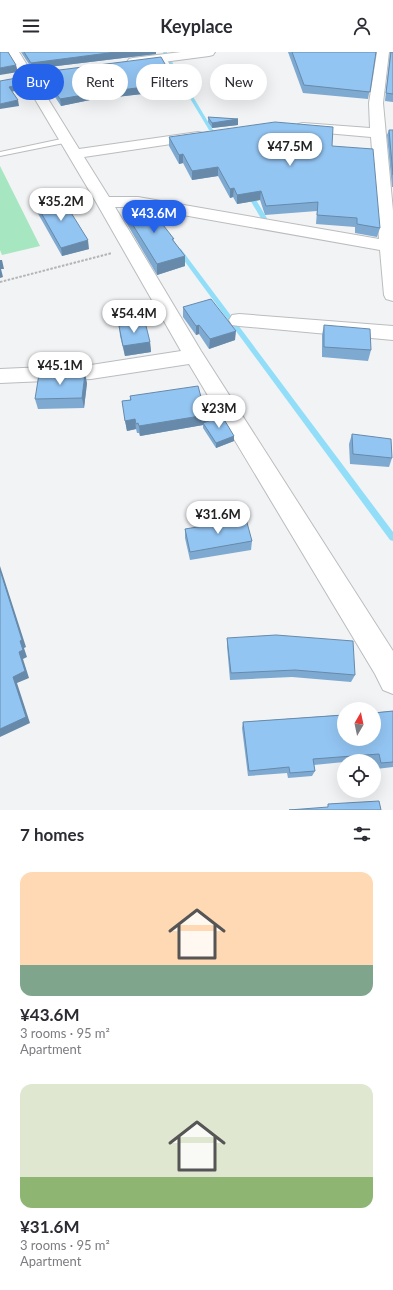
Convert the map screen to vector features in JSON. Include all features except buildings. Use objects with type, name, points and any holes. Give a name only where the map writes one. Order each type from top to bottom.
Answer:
[{"type":"street","points":[[13,52],[104,202],[194,356],[385,664],[393,680]]},
{"type":"street","points":[[125,63],[209,52]]},
{"type":"street","points":[[382,52],[376,103],[383,137],[393,295]]},
{"type":"street","points":[[289,126],[383,137]]},
{"type":"street","points":[[70,147],[213,134]]},
{"type":"street","points":[[104,202],[138,202],[389,246]]},
{"type":"street","points":[[239,320],[393,333]]},
{"type":"street","points":[[0,376],[91,372],[194,356]]},
{"type":"lane","points":[[164,58],[167,64]]},
{"type":"lane","points":[[0,154],[70,147]]},
{"type":"path","points":[[0,282],[131,248]]},
{"type":"green space","points":[[0,166],[40,246],[2,255],[0,250]]},
{"type":"waterway","points":[[169,60],[211,130]]},
{"type":"waterway","points":[[249,193],[265,220]]},
{"type":"waterway","points":[[179,250],[393,538]]}]
